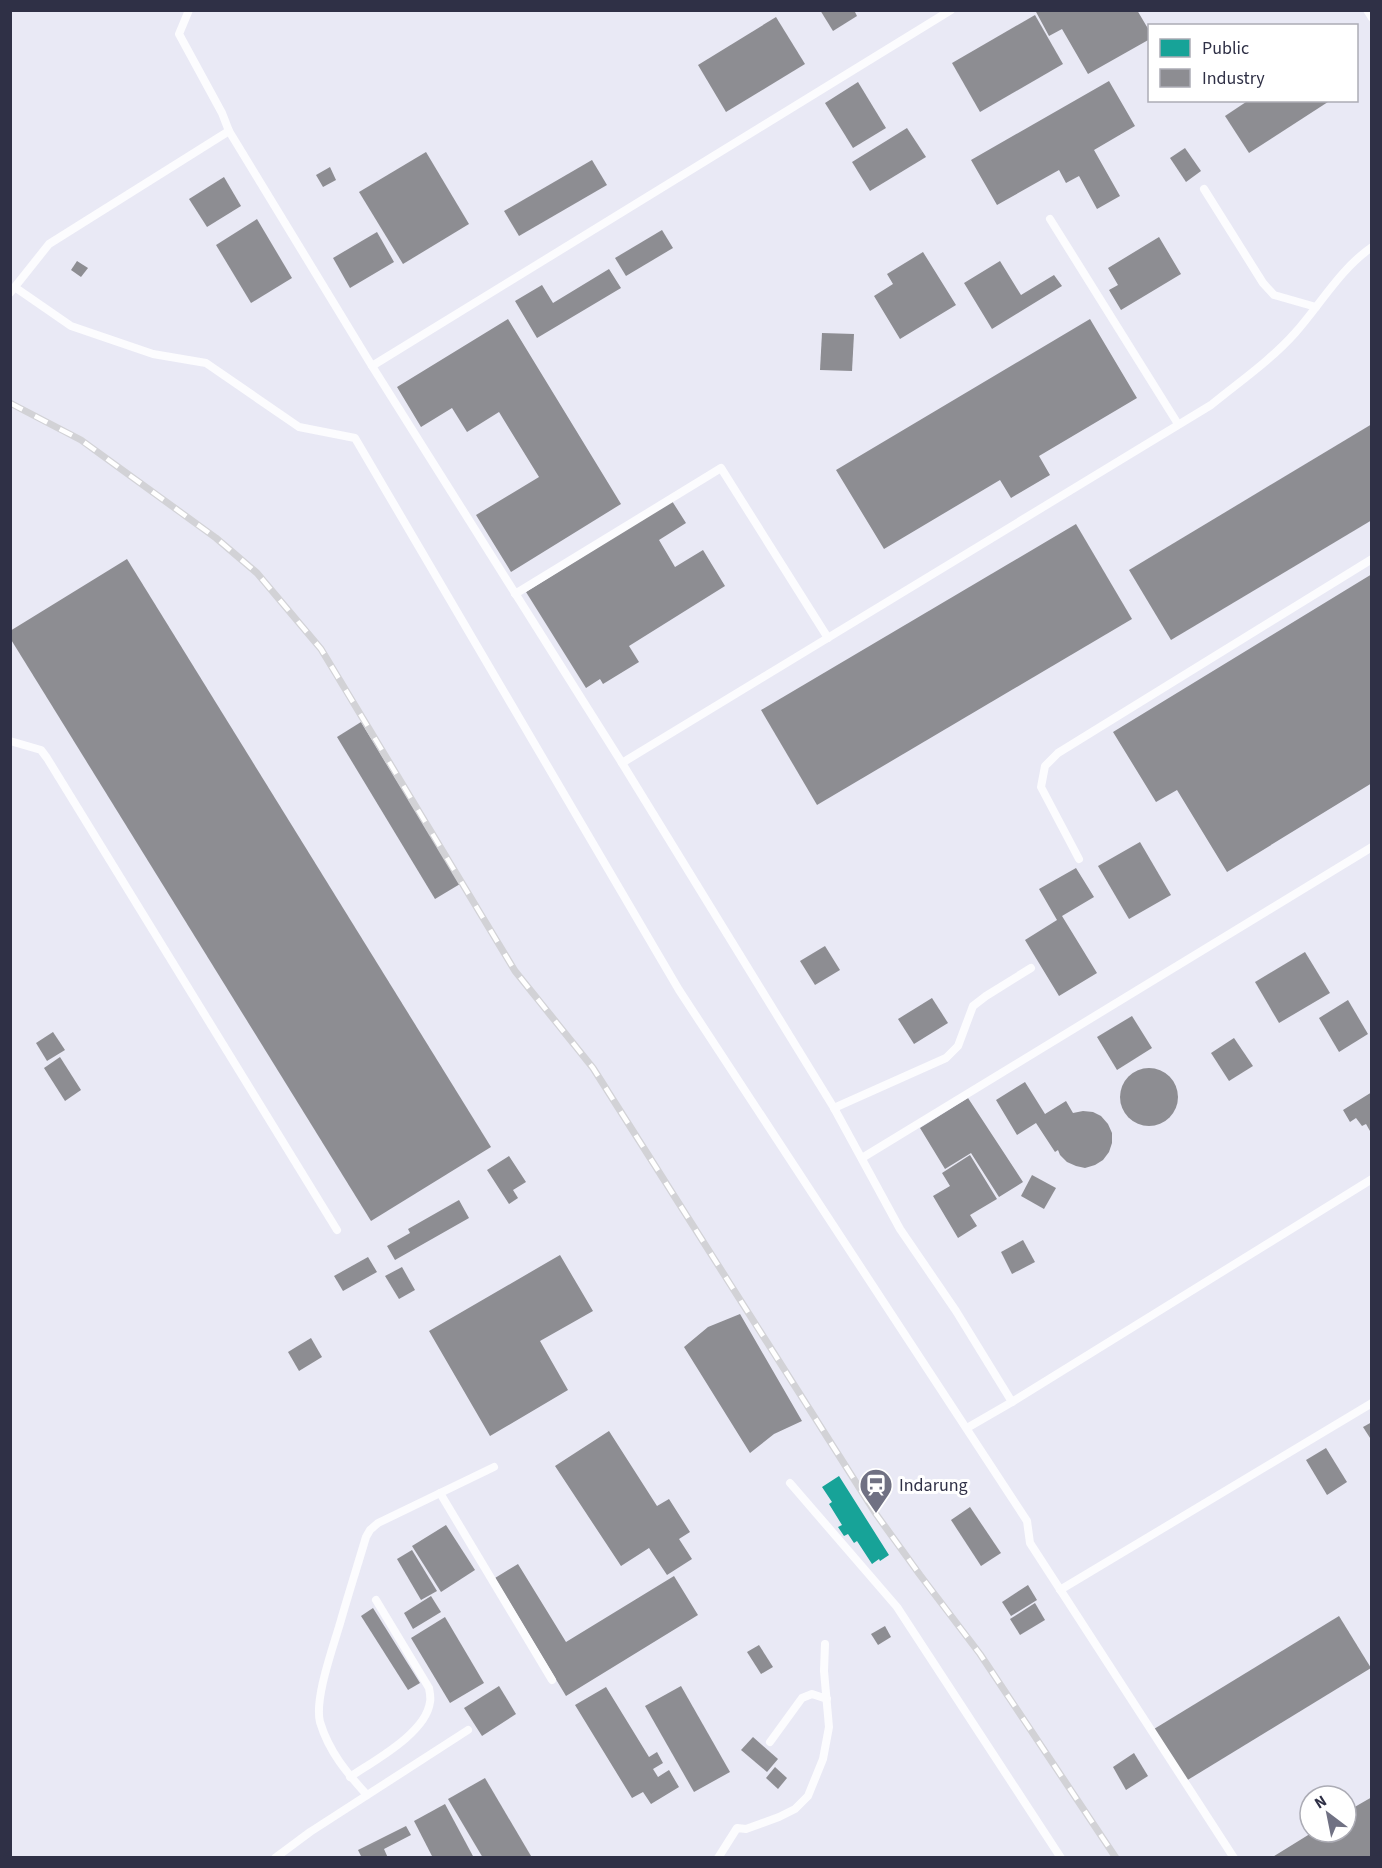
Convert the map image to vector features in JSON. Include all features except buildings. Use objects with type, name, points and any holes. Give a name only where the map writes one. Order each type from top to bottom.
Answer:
[{"type":"lane","points":[[189,10],[179,34],[222,113],[229,131],[372,366],[622,763],[834,1108],[900,1229],[956,1311],[1012,1402]]},
{"type":"lane","points":[[372,366],[951,10]]},
{"type":"lane","points":[[1367,10],[1371,18]]},
{"type":"lane","points":[[229,131],[49,244],[13,290],[71,326],[153,354],[206,363],[299,427],[355,438],[679,990],[1027,1521],[1029,1543],[1234,1857]]},
{"type":"lane","points":[[1204,189],[1263,283],[1274,295],[1316,307]]},
{"type":"lane","points":[[1050,219],[1178,424]]},
{"type":"lane","points":[[622,763],[1211,405],[1294,334],[1348,267],[1371,247]]},
{"type":"lane","points":[[515,594],[721,468],[828,638]]},
{"type":"lane","points":[[1078,859],[1041,787],[1045,766],[1058,753],[1371,559]]},
{"type":"lane","points":[[10,741],[41,750],[47,758],[337,1230]]},
{"type":"lane","points":[[862,1158],[1371,848]]},
{"type":"lane","points":[[834,1108],[946,1058],[958,1046],[973,1006],[1031,968]]},
{"type":"lane","points":[[967,1428],[1371,1179]]},
{"type":"lane","points":[[1060,1590],[1371,1403]]},
{"type":"lane","points":[[367,1795],[350,1777],[333,1752],[320,1720],[320,1702],[328,1664],[366,1537],[378,1523],[494,1467]]},
{"type":"lane","points":[[790,1483],[897,1607],[1062,1857]]},
{"type":"lane","points":[[440,1493],[552,1680]]},
{"type":"lane","points":[[350,1777],[409,1736],[427,1714],[430,1701],[429,1688],[376,1600]]},
{"type":"lane","points":[[717,1857],[737,1828],[746,1828],[779,1817],[795,1809],[808,1796],[823,1759],[829,1727],[824,1671],[825,1644]]},
{"type":"lane","points":[[770,1742],[802,1698],[812,1694],[827,1699]]},
{"type":"lane","points":[[275,1857],[468,1730]]},
{"type":"railway","points":[[10,403],[81,440],[216,538],[257,573],[321,649],[515,971],[593,1068],[876,1514],[980,1654],[1116,1858]]},
{"type":"place","name":"Indarung","points":[[876,1514]]}]
